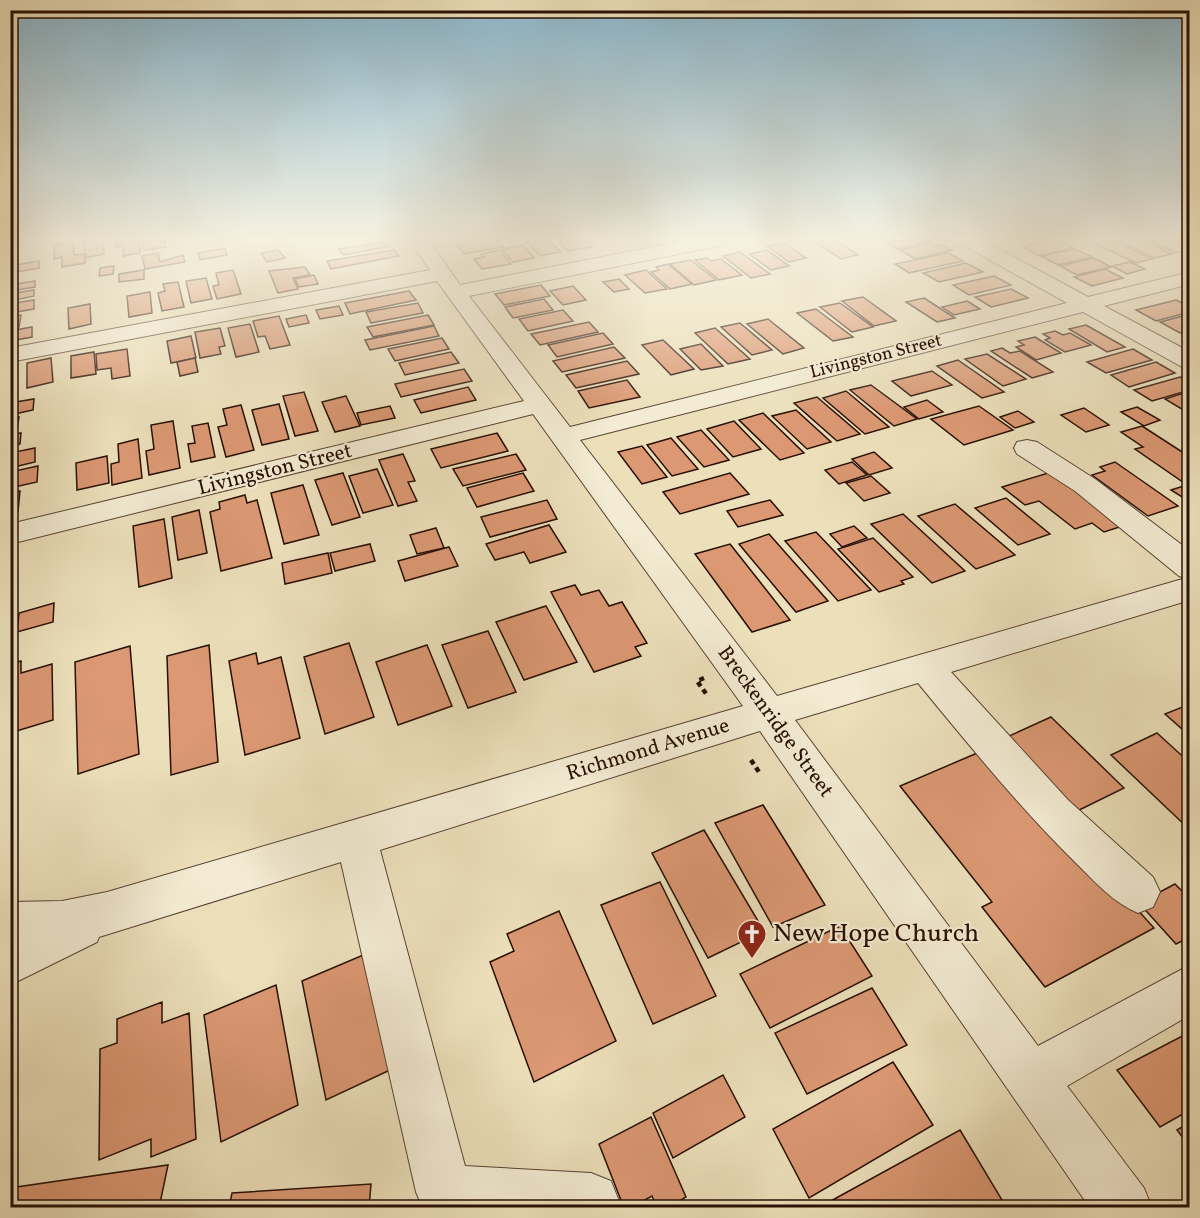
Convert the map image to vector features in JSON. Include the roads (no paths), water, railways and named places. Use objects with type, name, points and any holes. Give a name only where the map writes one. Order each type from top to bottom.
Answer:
[{"type":"street","points":[[10,355],[358,298]]},
{"type":"street","name":"Breckenridge Street","points":[[459,298],[769,713],[1033,1077],[1124,1208]]},
{"type":"street","points":[[1074,298],[1190,362]]},
{"type":"street","name":"Livingston Street","points":[[562,437],[1110,298]]},
{"type":"street","name":"Livingston Street","points":[[10,534],[540,405]]},
{"type":"street","points":[[1027,448],[1085,484],[1190,568]]},
{"type":"street","name":"Richmond Avenue","points":[[10,924],[62,923],[107,914],[1190,588]]},
{"type":"street","points":[[926,668],[1061,822],[1100,860],[1138,892]]},
{"type":"street","points":[[356,839],[444,1192],[591,1202]]},
{"type":"street","name":"Richmond Avenue","points":[[10,962],[107,914]]},
{"type":"street","points":[[1033,1077],[1190,988]]},
{"type":"place","name":"New Hope Church","points":[[752,960]]}]
